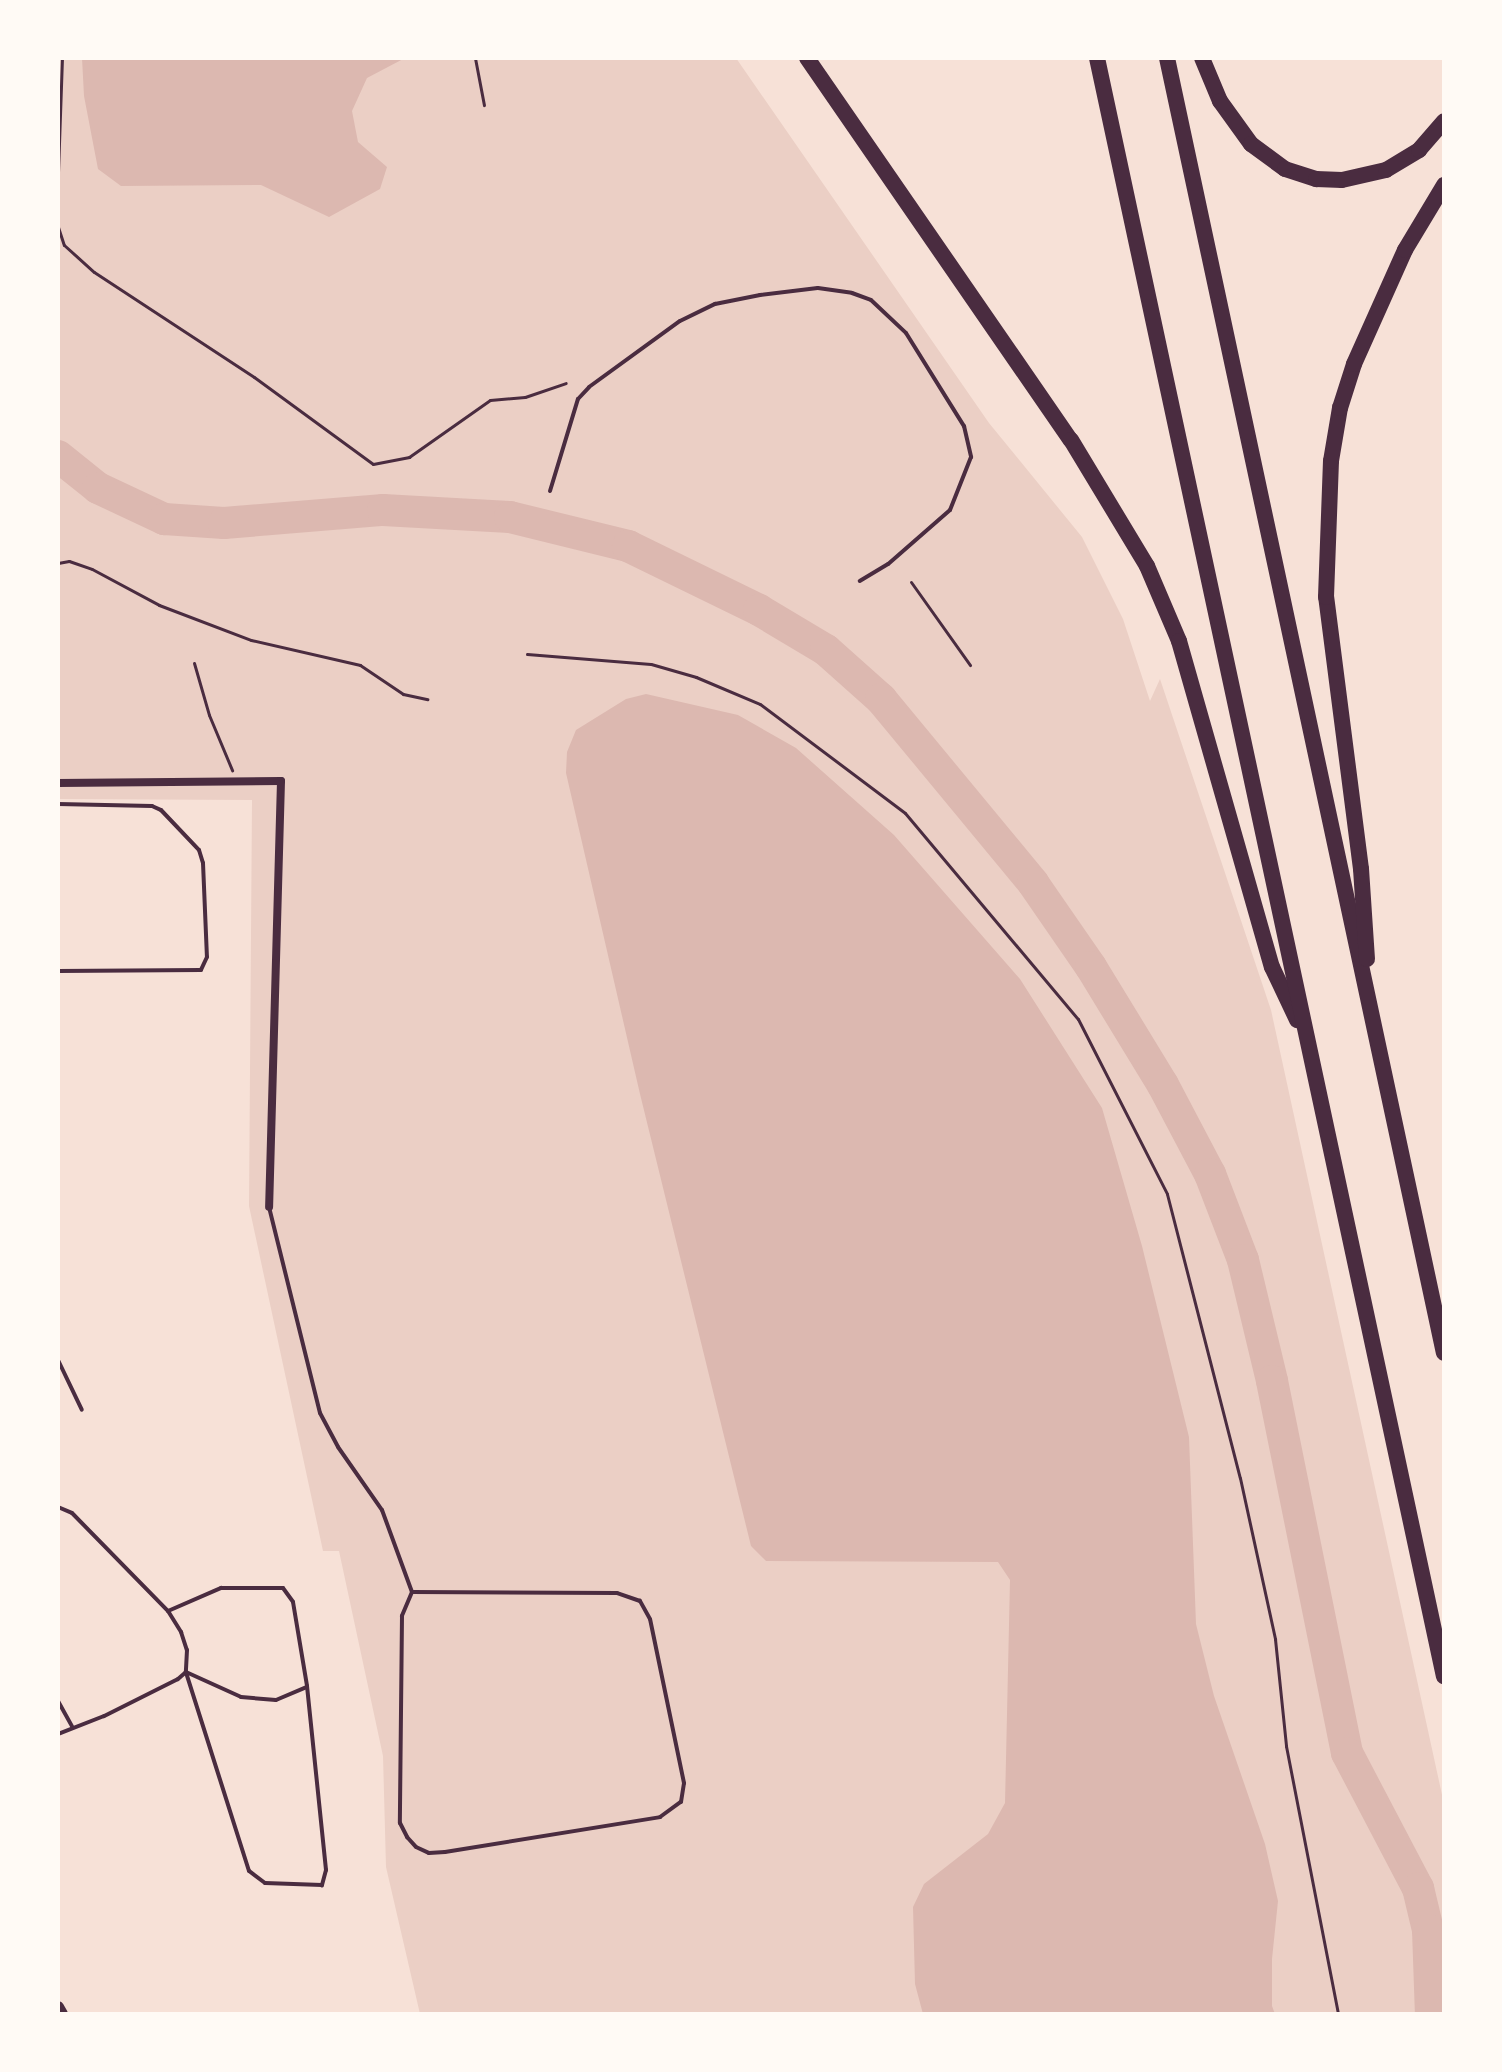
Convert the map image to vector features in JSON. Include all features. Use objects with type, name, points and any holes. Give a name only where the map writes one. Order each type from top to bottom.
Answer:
[{"type":"highway","points":[[807,58],[1071,440],[1147,566],[1183,652],[1272,967],[1310,1050]]},
{"type":"highway","points":[[1097,58],[1444,1676]]},
{"type":"highway","points":[[1167,58],[1444,1353]]},
{"type":"highway","points":[[1202,58],[1220,101],[1251,144],[1285,169],[1316,179],[1342,180],[1386,170],[1419,150],[1444,121]]},
{"type":"highway","points":[[1371,1016],[1361,869],[1326,597],[1331,461],[1340,408],[1354,364],[1405,250],[1444,185]]},
{"type":"main road","points":[[58,2007],[62,2014]]},
{"type":"street","points":[[58,783],[281,781],[269,1207]]},
{"type":"lane","points":[[550,491],[578,399],[589,387],[680,321],[715,304],[760,295],[818,288],[852,293],[871,300],[906,333],[964,426],[971,457],[950,510],[888,564],[860,581]]},
{"type":"lane","points":[[58,804],[152,806],[161,810],[199,850],[203,863],[207,957],[201,970],[58,971]]},
{"type":"lane","points":[[269,1207],[320,1413],[382,1510],[412,1592],[402,1616],[400,1823],[416,1847],[429,1853],[445,1852],[660,1817],[681,1802],[684,1783],[650,1619],[640,1601],[617,1593],[412,1592]]},
{"type":"lane","points":[[58,1360],[82,1410]]},
{"type":"lane","points":[[58,1507],[72,1513],[168,1611],[181,1632],[187,1650],[186,1672],[249,1871],[265,1883],[322,1885],[326,1870],[301,1632],[293,1602],[283,1588],[221,1588],[168,1611]]},
{"type":"lane","points":[[186,1672],[241,1697],[276,1700],[307,1686]]},
{"type":"lane","points":[[58,1734],[104,1716],[186,1672]]},
{"type":"lane","points":[[58,1701],[72,1726]]},
{"type":"path","points":[[58,172],[62,58]]},
{"type":"path","points":[[475,58],[484,105]]},
{"type":"path","points":[[58,227],[64,245],[94,272],[254,377],[373,464],[409,457],[490,400],[525,397],[566,383]]},
{"type":"path","points":[[58,563],[69,561],[92,569],[159,605],[251,640],[360,665],[403,694],[427,699]]},
{"type":"path","points":[[911,582],[924,605],[970,665]]},
{"type":"path","points":[[527,654],[651,664],[696,677],[760,704],[905,813],[1078,1019],[1167,1194],[1240,1478],[1275,1639],[1286,1746],[1338,2014]]},
{"type":"path","points":[[194,663],[209,715],[235,782]]},
{"type":"shaded area","points":[[58,58],[736,58],[989,423],[1082,537],[1123,619],[1150,701],[1160,679],[1271,1010],[1444,1804],[1444,2014],[420,2014],[386,1867],[383,1756],[339,1551],[323,1551],[249,1206],[252,800],[58,799]]},
{"type":"shaded area","points":[[82,58],[405,58],[367,78],[352,111],[358,142],[387,167],[380,189],[329,217],[261,185],[121,186],[98,169],[84,96]]},
{"type":"shaded area","points":[[646,694],[738,715],[796,748],[894,835],[1020,979],[1102,1108],[1142,1246],[1189,1437],[1196,1624],[1214,1696],[1265,1844],[1278,1901],[1272,1959],[1272,2006],[1275,2014],[923,2014],[915,1984],[913,1907],[924,1884],[988,1834],[1005,1803],[1010,1580],[998,1562],[766,1561],[751,1546],[640,1094],[566,773],[567,752],[576,730],[626,699]]},
{"type":"waterway","points":[[58,456],[98,488],[164,519],[224,523],[383,510],[510,517],[628,546],[759,610],[826,650],[881,699],[1033,883],[1091,967],[1163,1085],[1210,1174],[1243,1260],[1272,1381],[1347,1753],[1418,1888],[1428,1930],[1431,2014]]}]
